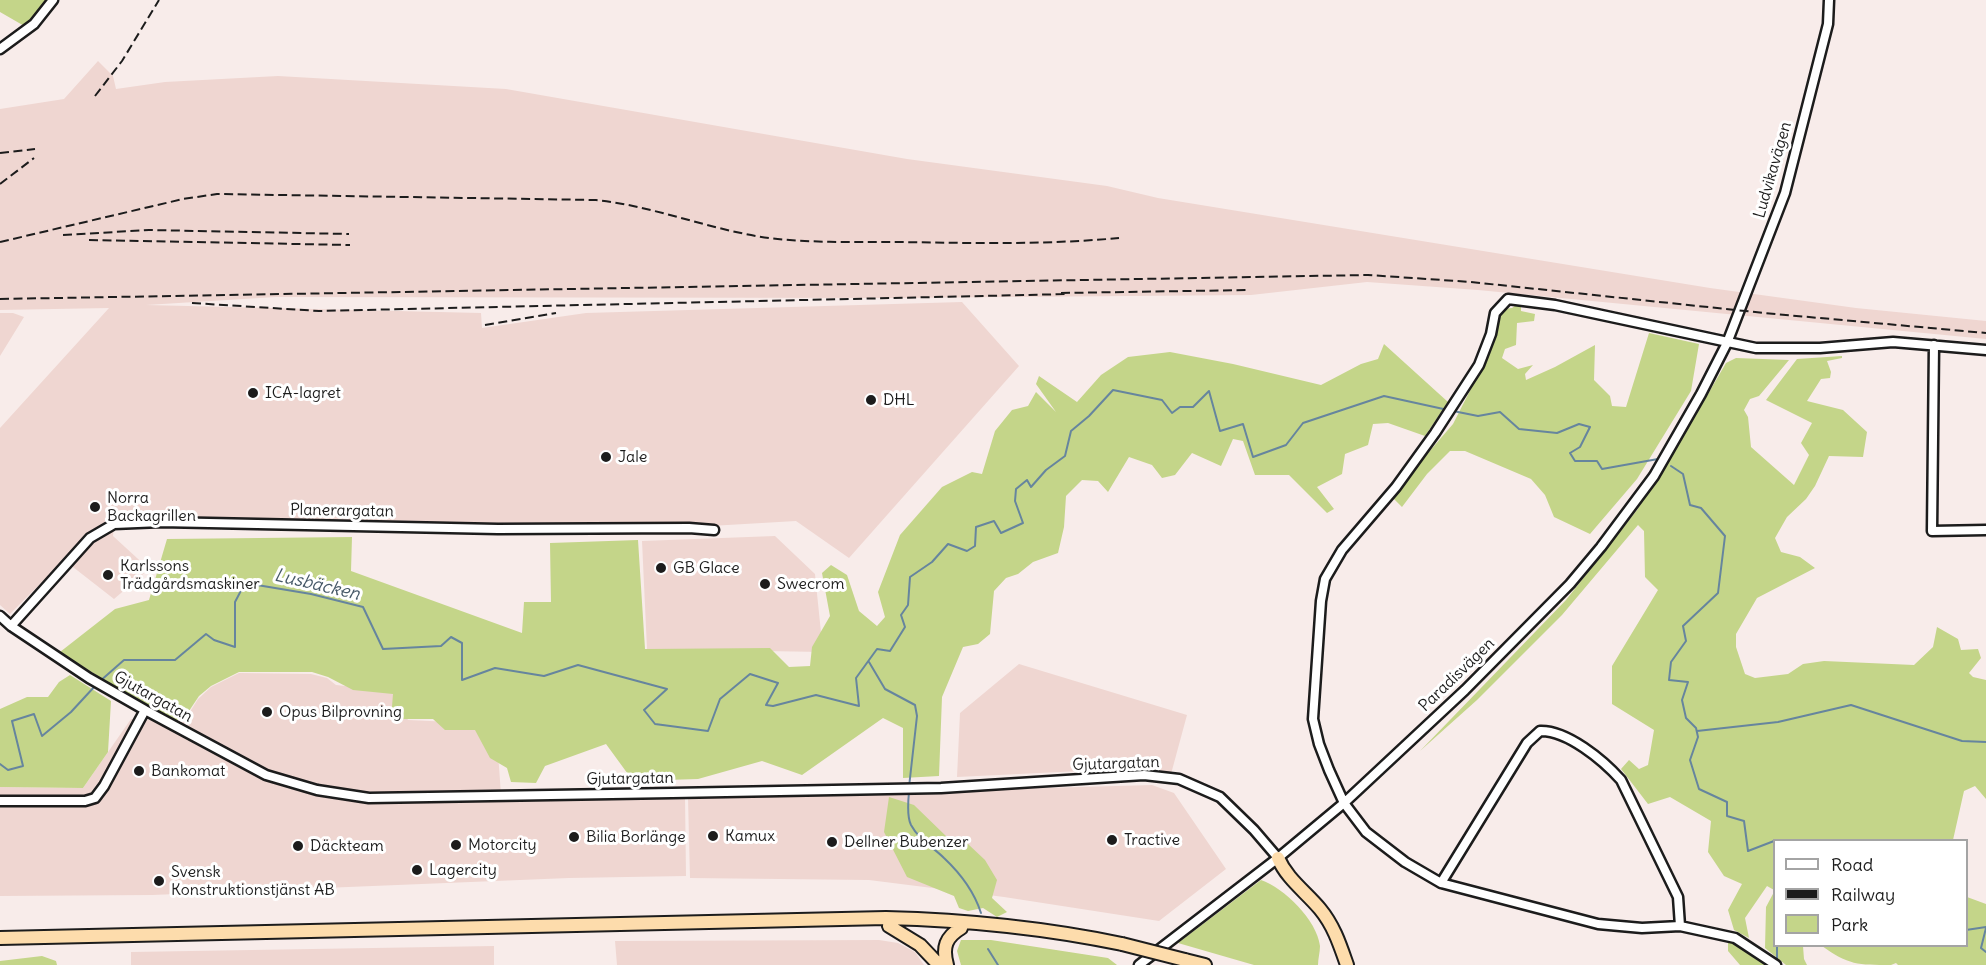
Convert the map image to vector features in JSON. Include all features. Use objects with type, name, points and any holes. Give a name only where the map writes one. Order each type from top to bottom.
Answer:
[{"type":"highway","points":[[1278,858],[1287,875],[1311,898],[1331,924],[1347,965]]},
{"type":"highway","points":[[0,938],[886,918],[962,922],[1089,937],[1183,962],[1205,965]]},
{"type":"highway","points":[[889,926],[920,945],[939,965]]},
{"type":"highway","points":[[0,945],[889,926],[962,928],[1121,946]]},
{"type":"highway","points":[[947,965],[946,941],[950,935],[962,928]]},
{"type":"highway","points":[[1338,965],[1340,945]]},
{"type":"street","points":[[0,49],[33,24],[53,0]]},
{"type":"street","name":"Ludvikavägen","points":[[1727,343],[1785,193],[1828,24],[1829,0]]},
{"type":"street","points":[[1776,965],[1735,938],[1680,926],[1642,928],[1598,924],[1441,883],[1378,843],[1356,821],[1344,803],[1319,744],[1313,719],[1321,601],[1325,579],[1342,550],[1396,487],[1435,433],[1479,365],[1491,334],[1495,313],[1508,298],[1555,305],[1756,348],[1783,349],[1893,342],[1986,350]]},
{"type":"street","name":"Paradisvägen","points":[[1139,965],[1278,858],[1344,803],[1465,690],[1570,584],[1654,476],[1673,446],[1727,343]]},
{"type":"street","points":[[1935,345],[1932,531],[1986,530]]},
{"type":"street","name":"Planerargatan","points":[[11,626],[90,538],[114,524],[160,522],[498,529],[689,528],[714,530]]},
{"type":"street","name":"Gjutargatan","points":[[0,616],[11,626],[89,678],[144,710],[266,775],[318,790],[369,798],[941,788],[1144,775],[1179,779],[1220,797],[1254,830],[1278,858]]},
{"type":"street","points":[[0,801],[84,801],[94,798],[104,786],[144,710]]},
{"type":"street","points":[[1441,883],[1527,743],[1540,731],[1548,731],[1569,738],[1612,770],[1621,780],[1678,897],[1680,926]]},
{"type":"shaded area","points":[[98,61],[113,76],[116,89],[165,82],[278,76],[506,89],[907,159],[1107,186],[1158,198],[1710,288],[1856,308],[1986,321],[1986,339],[1478,290],[1367,282],[1251,295],[891,298],[276,297],[146,305],[481,313],[482,328],[586,313],[962,302],[1019,366],[849,558],[796,521],[676,528],[114,525],[113,536],[149,569],[114,599],[64,560],[10,614],[0,605],[0,428],[109,308],[0,310],[0,109],[64,99]]},
{"type":"shaded area","points":[[0,313],[13,313],[24,317],[0,356]]},
{"type":"shaded area","points":[[775,536],[815,574],[823,652],[647,649],[642,541]]},
{"type":"shaded area","points":[[1019,664],[1187,715],[1171,774],[1139,764],[1122,769],[957,777],[960,713]]},
{"type":"shaded area","points":[[239,673],[311,674],[327,678],[336,685],[391,691],[408,720],[496,724],[501,795],[685,796],[686,876],[569,878],[152,895],[0,896],[0,787],[83,788],[131,719],[177,721],[186,718],[198,699],[211,687]]},
{"type":"shaded area","points":[[1152,785],[1174,793],[1226,869],[1159,921],[1004,897],[869,880],[690,878],[688,798]]},
{"type":"shaded area","points":[[879,940],[898,943],[915,952],[924,965],[617,965],[615,941]]},
{"type":"shaded area","points":[[494,946],[494,965],[131,965],[131,952]]},
{"type":"green space","points":[[0,0],[50,0],[26,27],[0,12]]},
{"type":"green space","points":[[1521,306],[1521,311],[1535,314],[1534,321],[1517,323],[1516,345],[1505,349],[1502,358],[1518,369],[1533,365],[1525,374],[1526,380],[1595,345],[1594,380],[1610,396],[1612,406],[1626,407],[1649,333],[1699,344],[1691,391],[1637,479],[1590,534],[1554,517],[1545,495],[1531,479],[1465,451],[1450,451],[1427,474],[1402,507],[1391,496],[1453,424],[1481,369],[1496,333],[1502,309]]},
{"type":"green space","points":[[1384,344],[1448,402],[1425,436],[1388,423],[1373,424],[1368,445],[1345,454],[1342,474],[1317,487],[1334,509],[1327,513],[1289,475],[1255,475],[1243,441],[1233,439],[1221,466],[1192,453],[1175,475],[1162,478],[1152,465],[1129,457],[1108,492],[1098,481],[1082,480],[1066,496],[1064,527],[1058,553],[1033,562],[1018,574],[1006,578],[994,591],[990,634],[978,644],[963,647],[942,697],[939,776],[903,778],[903,728],[883,718],[802,775],[762,761],[698,779],[633,781],[606,744],[545,766],[536,783],[511,782],[507,768],[490,758],[475,730],[445,730],[433,719],[391,719],[393,694],[353,690],[328,677],[312,672],[239,672],[211,686],[199,696],[185,717],[172,723],[60,652],[115,609],[149,600],[167,539],[352,537],[351,571],[522,633],[524,602],[551,602],[550,543],[638,540],[645,649],[770,648],[789,667],[810,666],[812,647],[830,616],[822,573],[831,565],[847,575],[859,611],[877,626],[885,617],[878,592],[900,535],[942,487],[972,472],[982,474],[995,431],[1012,410],[1028,406],[1036,392],[1056,412],[1036,384],[1039,376],[1077,402],[1101,375],[1128,357],[1170,352],[1321,385],[1361,364],[1378,359]]},
{"type":"green space","points":[[1842,356],[1842,358],[1827,361],[1831,372],[1830,378],[1821,379],[1807,401],[1843,410],[1867,432],[1863,457],[1829,456],[1815,486],[1806,499],[1787,517],[1775,538],[1781,552],[1800,557],[1815,568],[1757,598],[1736,634],[1736,647],[1745,674],[1755,678],[1788,674],[1803,664],[1824,661],[1914,665],[1933,647],[1937,627],[1958,639],[1961,650],[1978,649],[1981,658],[1969,673],[1973,677],[1986,680],[1986,799],[1975,786],[1964,791],[1953,839],[1773,839],[1773,889],[1767,886],[1745,918],[1749,938],[1734,930],[1728,910],[1742,884],[1724,876],[1708,852],[1711,821],[1670,797],[1648,804],[1621,769],[1629,760],[1639,769],[1648,765],[1654,730],[1612,704],[1612,666],[1658,590],[1645,577],[1644,531],[1638,525],[1562,615],[1477,700],[1420,751],[1566,600],[1637,510],[1726,363],[1736,358],[1789,360],[1759,396],[1750,399],[1744,410],[1748,417],[1751,447],[1794,485],[1809,455],[1801,443],[1812,423],[1766,400],[1797,359]]},
{"type":"green space","points":[[70,675],[111,701],[108,752],[83,788],[0,787],[0,709],[27,697],[48,697],[59,682]]},
{"type":"green space","points":[[889,797],[914,805],[948,838],[968,844],[985,860],[997,880],[992,898],[1007,912],[997,917],[983,908],[968,911],[959,908],[954,896],[907,877],[884,832]]},
{"type":"green space","points":[[1261,880],[1280,890],[1298,906],[1313,926],[1320,946],[1318,965],[1254,965],[1178,943]]},
{"type":"green space","points":[[1773,894],[1773,947],[1803,947],[1807,965],[1786,965],[1765,948],[1766,907]]},
{"type":"green space","points":[[1968,897],[1986,904],[1986,965],[1862,964],[1839,957],[1824,947],[1968,947]]},
{"type":"green space","points":[[1728,938],[1767,965],[1740,965],[1728,951]]},
{"type":"green space","points":[[961,940],[991,940],[1108,958],[1117,965],[961,965],[957,951]]},
{"type":"green space","points":[[42,956],[56,961],[57,965],[0,965],[0,961]]},
{"type":"waterway","name":"Lusbäcken","points":[[99,682],[124,660],[175,660],[206,634],[214,640],[235,647],[235,602],[245,583],[311,594],[363,607],[383,649],[441,646],[451,637],[462,643],[462,680],[495,668],[544,676],[578,665],[667,689],[644,710],[655,724],[708,731],[720,699],[750,674],[778,683],[766,705],[773,706],[816,695],[859,706],[856,678],[877,649],[890,651],[905,627],[901,615],[908,605],[910,577],[932,562],[948,544],[967,551],[975,546],[976,527],[994,521],[1001,533],[1023,523],[1015,501],[1016,489],[1027,480],[1031,487],[1046,470],[1065,456],[1071,431],[1089,416],[1113,390],[1162,400],[1172,413],[1180,407],[1193,407],[1209,391],[1220,431],[1243,424],[1253,457],[1286,445],[1303,423],[1384,396],[1448,410]]},
{"type":"waterway","name":"Lusbäcken","points":[[1453,411],[1478,416],[1500,412],[1519,429],[1557,433],[1579,424],[1590,427],[1580,447],[1570,453],[1575,461],[1597,461],[1602,469],[1658,459]]},
{"type":"waterway","name":"Lusbäcken","points":[[1671,466],[1683,474],[1690,505],[1701,508],[1725,536],[1718,593],[1683,626],[1686,641],[1671,662],[1669,680],[1688,682],[1682,700],[1686,718],[1696,728],[1698,737],[1690,760],[1699,789],[1727,802],[1727,816],[1744,821],[1748,851],[1773,841]]},
{"type":"waterway","points":[[869,662],[885,689],[915,705],[917,716],[909,787]]},
{"type":"waterway","name":"Lusbäcken","points":[[0,764],[8,770],[23,766],[12,721],[34,714],[42,736],[71,712],[95,686]]},
{"type":"waterway","points":[[1697,731],[1778,722],[1851,705],[1962,741],[1986,742]]},
{"type":"waterway","points":[[909,792],[908,814],[911,825],[961,877],[975,897],[981,913]]},
{"type":"waterway","name":"Lusbäcken","points":[[1968,930],[1986,927]]},
{"type":"waterway","name":"Lusbäcken","points":[[1986,928],[1981,948],[1986,952]]},
{"type":"waterway","points":[[1777,947],[1777,962]]},
{"type":"waterway","points":[[988,949],[998,965]]},
{"type":"railway","points":[[95,96],[122,61],[159,0]]},
{"type":"railway","points":[[0,153],[35,149]]},
{"type":"railway","points":[[0,184],[34,158]]},
{"type":"railway","points":[[0,242],[183,199],[217,194],[596,200],[639,207],[725,230],[801,241],[1008,243],[1119,238]]},
{"type":"railway","points":[[63,235],[149,230],[349,234]]},
{"type":"railway","points":[[89,240],[350,245]]},
{"type":"railway","points":[[0,299],[1368,275],[1471,282],[1764,313],[1986,333]]},
{"type":"railway","points":[[1061,293],[1250,290]]},
{"type":"railway","points":[[192,303],[319,311],[1069,294]]},
{"type":"railway","points":[[485,325],[556,313]]},
{"type":"place","name":"ICA-lagret","points":[[253,393]]},
{"type":"place","name":"DHL","points":[[871,400]]},
{"type":"place","name":"Jale","points":[[606,457]]},
{"type":"place","name":"Norra Backagrillen","points":[[95,507]]},
{"type":"place","name":"GB Glace","points":[[661,568]]},
{"type":"place","name":"Karlssons Trädgårdsmaskiner","points":[[108,575]]},
{"type":"place","name":"Swecrom","points":[[765,584]]},
{"type":"place","name":"Opus Bilprovning","points":[[267,712]]},
{"type":"place","name":"Bankomat","points":[[139,771]]},
{"type":"place","name":"Kamux","points":[[713,836]]},
{"type":"place","name":"Bilia Borlänge","points":[[574,837]]},
{"type":"place","name":"Tractive","points":[[1112,840]]},
{"type":"place","name":"Dellner Bubenzer","points":[[832,842]]},
{"type":"place","name":"Motorcity","points":[[456,845]]},
{"type":"place","name":"Däckteam","points":[[298,846]]},
{"type":"place","name":"Lagercity","points":[[417,870]]},
{"type":"place","name":"Svensk Konstruktionstjänst AB","points":[[159,881]]}]
